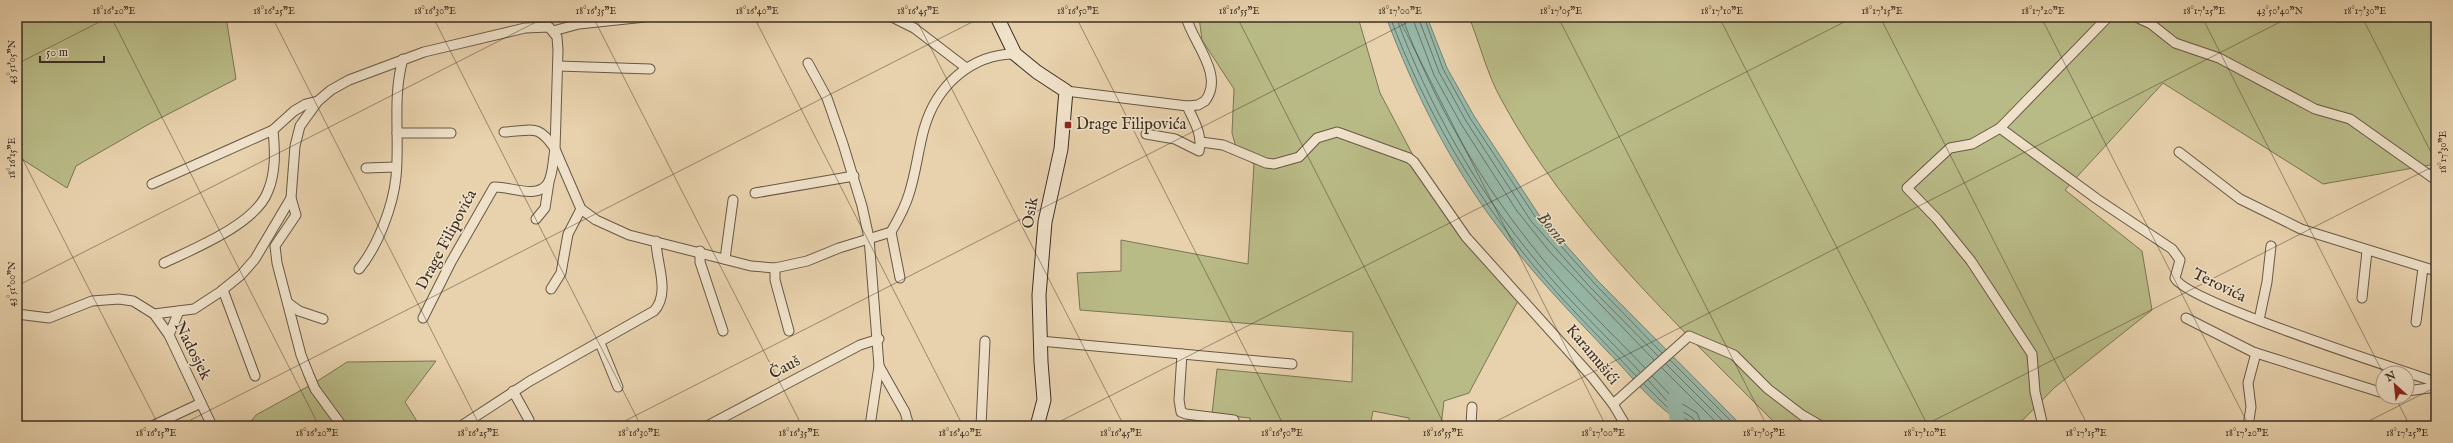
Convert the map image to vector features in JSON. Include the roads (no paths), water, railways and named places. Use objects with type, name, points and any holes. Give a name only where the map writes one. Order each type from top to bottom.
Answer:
[{"type":"main road","points":[[997,17],[1016,54],[1037,72],[1066,91]]},
{"type":"main road","name":"Osik","points":[[1037,426],[1044,400],[1039,295],[1045,222],[1061,149],[1066,91]]},
{"type":"street","points":[[553,31],[579,24],[644,17]]},
{"type":"street","points":[[892,17],[914,28],[965,67]]},
{"type":"street","points":[[1066,91],[1187,106],[1198,105],[1205,102],[1212,82],[1207,61],[1190,31],[1186,17]]},
{"type":"street","points":[[2043,426],[2035,392],[2032,354],[1971,261],[1937,219],[1907,188],[1950,148],[1972,144],[2000,128],[2108,17]]},
{"type":"street","points":[[2136,17],[2151,24],[2175,43],[2220,58],[2315,109],[2350,119],[2435,180]]},
{"type":"street","points":[[152,184],[273,130],[294,111],[306,104],[318,101],[349,80],[403,59],[446,46],[525,28],[548,27],[557,37],[558,66],[555,149],[545,208],[536,219]]},
{"type":"street","points":[[900,278],[891,232],[909,194],[924,127],[933,105],[945,88],[965,67],[1002,54],[1016,54]]},
{"type":"street","points":[[359,269],[369,256],[385,218],[396,178],[399,71],[403,59]]},
{"type":"street","points":[[808,63],[827,98],[854,176],[869,238],[879,339],[879,366],[870,426]]},
{"type":"street","points":[[558,66],[650,69]]},
{"type":"street","points":[[318,101],[300,126],[295,146],[291,198],[296,215],[275,246],[277,263],[301,355],[315,389],[342,426]]},
{"type":"street","points":[[1146,134],[1176,139],[1199,151],[1201,142],[1187,106]]},
{"type":"street","name":"Terovića","points":[[2000,128],[2097,199],[2172,249],[2180,260],[2176,273],[2177,281],[2240,314],[2436,383]]},
{"type":"street","points":[[164,263],[213,238],[255,212],[268,192],[274,171],[273,130]]},
{"type":"street","points":[[504,132],[542,132],[555,149],[581,209],[608,226],[630,235],[751,266],[775,268],[807,261],[869,238],[891,232]]},
{"type":"street","name":"Karamušići","points":[[1201,142],[1223,145],[1266,163],[1274,164],[1299,157],[1317,138],[1337,132],[1408,158],[1414,162],[1466,237],[1531,307],[1613,404],[1626,426]]},
{"type":"street","points":[[397,133],[451,133]]},
{"type":"street","points":[[2179,152],[2240,199],[2301,229],[2436,271]]},
{"type":"street","points":[[366,168],[396,167]]},
{"type":"street","points":[[755,193],[854,176]]},
{"type":"street","name":"Drage Filipovića","points":[[422,318],[451,262],[494,187],[530,191],[545,187],[549,182]]},
{"type":"street","points":[[154,314],[194,309],[223,290],[241,275],[255,259],[291,198]]},
{"type":"street","points":[[725,259],[733,200]]},
{"type":"street","points":[[551,289],[561,273],[568,234],[581,209]]},
{"type":"street","points":[[461,426],[513,391],[600,343],[657,308],[662,280],[657,260],[656,241]]},
{"type":"street","points":[[2259,320],[2267,282],[2271,246]]},
{"type":"street","points":[[2362,298],[2368,251]]},
{"type":"street","points":[[700,252],[700,262],[723,331]]},
{"type":"street","points":[[775,268],[775,280],[789,331]]},
{"type":"street","points":[[2416,322],[2423,268]]},
{"type":"street","points":[[223,290],[255,376]]},
{"type":"street","name":"Nadosjek","points":[[17,314],[49,318],[92,301],[119,299],[133,301],[154,314],[169,335],[212,426]]},
{"type":"street","points":[[288,303],[299,311],[323,319]]},
{"type":"street","points":[[169,335],[179,311]]},
{"type":"street","points":[[2186,318],[2256,353],[2375,390]]},
{"type":"street","points":[[1613,404],[1632,389],[1689,336],[1734,355],[1768,389],[1802,415],[1821,426]]},
{"type":"street","name":"Čauš","points":[[707,426],[860,345],[879,339]]},
{"type":"street","points":[[981,426],[985,341]]},
{"type":"street","points":[[1040,341],[1292,364]]},
{"type":"street","points":[[600,343],[618,387]]},
{"type":"street","points":[[2248,426],[2251,407],[2248,383],[2256,353]]},
{"type":"street","points":[[1182,354],[1179,400],[1181,412],[1186,414],[1234,420]]},
{"type":"street","points":[[879,366],[905,412],[909,426]]},
{"type":"street","name":"Terovića","points":[[2415,390],[2429,388],[2436,383]]},
{"type":"street","points":[[513,391],[529,420]]},
{"type":"street","points":[[152,426],[201,403]]},
{"type":"street","points":[[1471,426],[1472,407]]},
{"type":"water","points":[[1386,17],[1427,17],[1447,68],[1474,116],[1539,215],[1597,280],[1742,426],[1706,428],[1688,425],[1665,410],[1645,392],[1537,276],[1511,244],[1464,178],[1434,126],[1397,45]]},
{"type":"waterway","points":[[1674,399],[1678,426]]},
{"type":"place","name":"Drage Filipovića","points":[[1068,125]]},
{"type":"water label","name":"Bosna","points":[[1552,229]]}]
